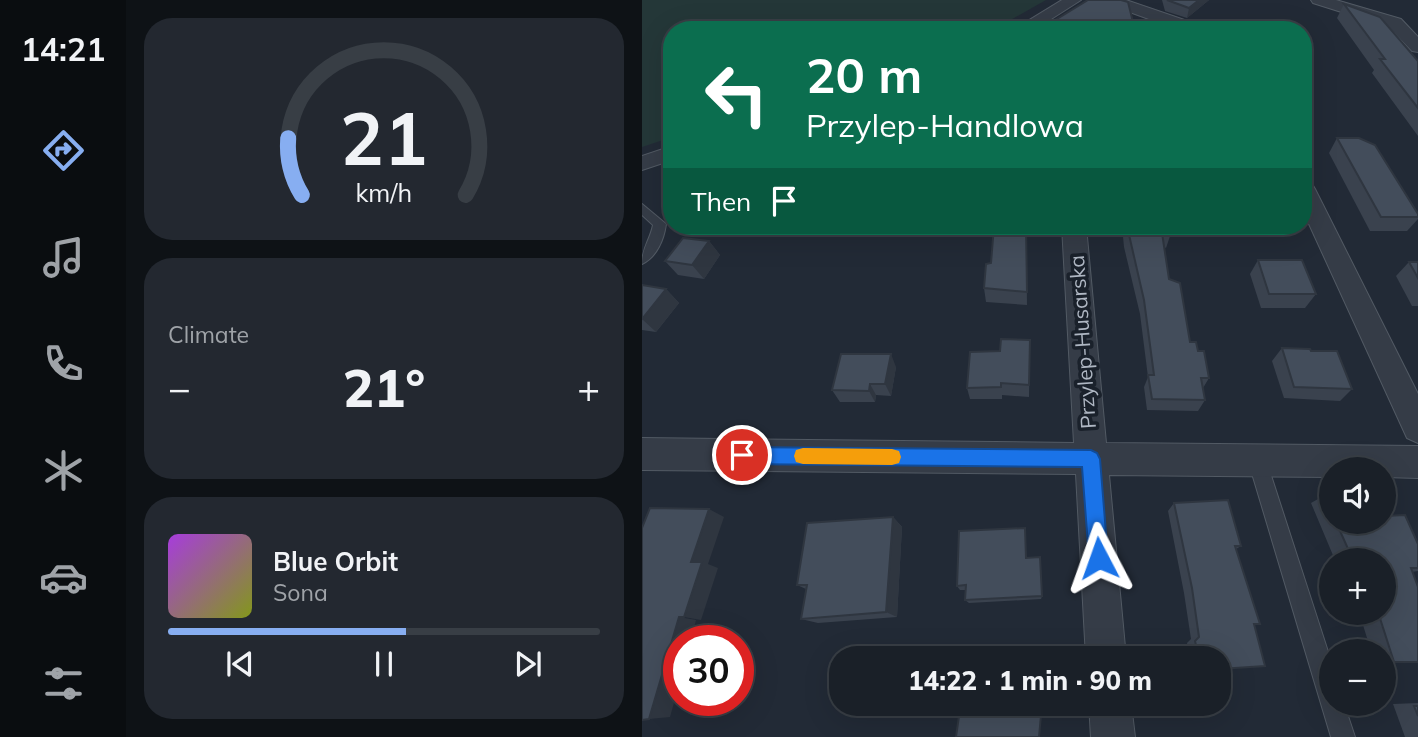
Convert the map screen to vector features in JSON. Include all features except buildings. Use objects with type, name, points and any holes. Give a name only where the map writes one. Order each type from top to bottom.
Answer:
[{"type":"street","points":[[1037,21],[1073,0]]},
{"type":"street","points":[[1111,0],[1170,21]]},
{"type":"street","points":[[1319,0],[1394,23],[1418,47]]},
{"type":"street","points":[[642,163],[663,156]]},
{"type":"street","points":[[1312,207],[1418,428]]},
{"type":"street","name":"Przylep-Husarska","points":[[1075,235],[1105,646]]},
{"type":"street","points":[[642,454],[1418,462]]},
{"type":"street","points":[[1111,716],[1113,737]]},
{"type":"lane","points":[[642,208],[660,224],[657,240],[642,259]]},
{"type":"lane","points":[[1257,460],[1319,660]]},
{"type":"lane","points":[[1336,716],[1343,737]]},
{"type":"shaded area","points":[[642,0],[1046,0],[1009,21],[663,21],[663,140],[642,147]]},
{"type":"slow traffic","points":[[803,456],[892,457]]},
{"type":"route","points":[[742,455],[1091,459],[1099,558]]}]
